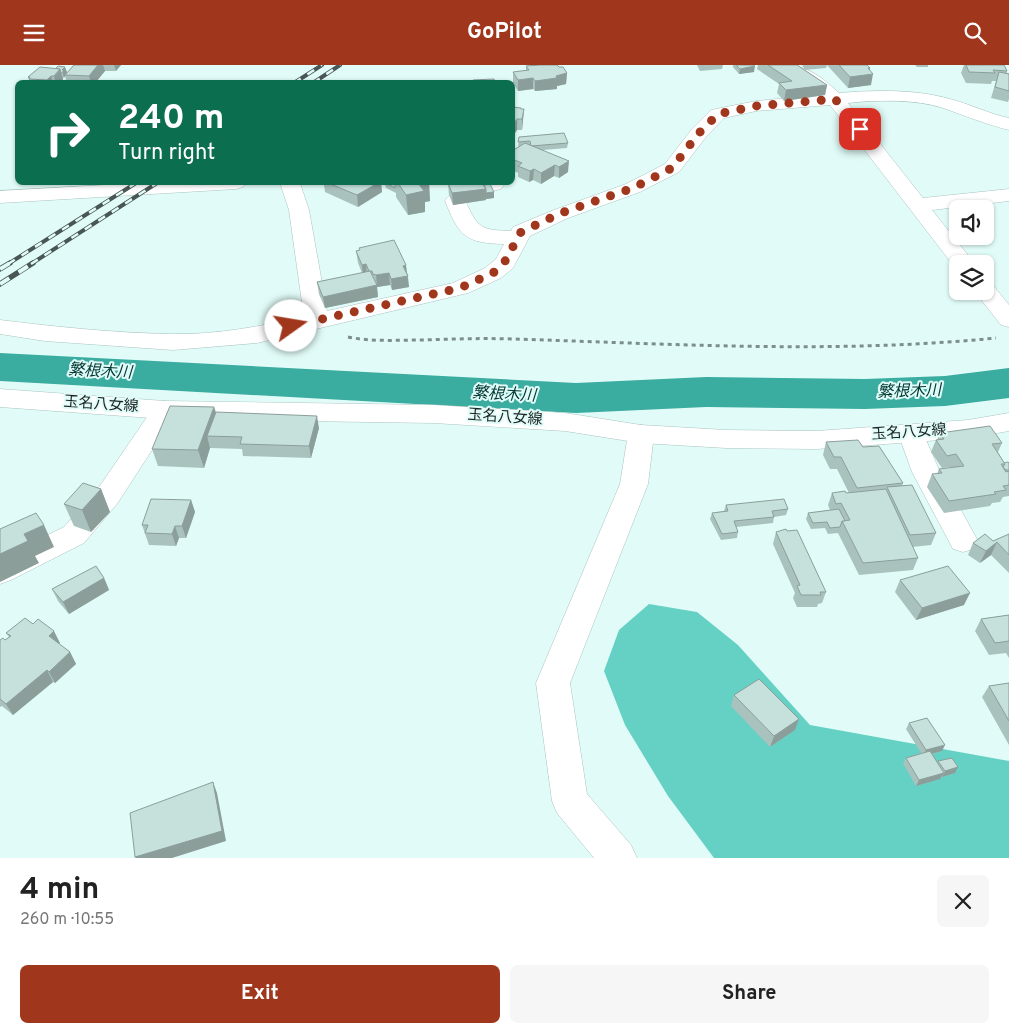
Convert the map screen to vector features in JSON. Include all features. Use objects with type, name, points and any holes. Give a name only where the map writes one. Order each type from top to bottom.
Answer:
[{"type":"street","points":[[783,65],[815,81],[835,99],[957,255]]},
{"type":"street","points":[[0,327],[45,333],[173,342],[257,335],[460,288],[493,273],[504,263],[521,232],[533,225],[633,188],[672,168],[699,133],[718,114],[756,106],[835,99],[911,97],[946,103],[987,119],[1009,124]]},
{"type":"street","points":[[0,197],[202,185]]},
{"type":"street","points":[[291,185],[299,210],[317,321]]},
{"type":"street","points":[[494,185],[468,191],[455,201],[465,225],[484,237],[518,238]]},
{"type":"street","points":[[918,205],[1009,195]]},
{"type":"street","points":[[990,300],[1005,329]]},
{"type":"street","name":"玉名八女線","points":[[0,398],[165,410],[434,414],[565,422],[641,434],[726,439],[817,441],[968,429],[1009,422]]},
{"type":"street","points":[[0,572],[74,535],[107,497],[165,410]]},
{"type":"street","points":[[911,433],[926,472],[962,541]]},
{"type":"street","points":[[618,858],[570,801],[553,683],[634,483],[641,434]]},
{"type":"path","points":[[317,321],[317,330],[328,335],[369,341],[480,338],[719,346],[852,346],[956,342],[1005,329]]},
{"type":"green space","points":[[649,604],[697,612],[738,645],[810,725],[1009,761],[1009,858],[714,858],[668,796],[625,725],[604,671],[619,630]]},
{"type":"building","points":[[74,65],[98,65],[89,76],[65,75]]},
{"type":"building","points":[[557,65],[563,67],[567,73],[556,76],[557,78],[535,81],[533,78],[518,80],[513,72],[529,70],[526,66]]},
{"type":"building","points":[[736,65],[753,65],[755,66],[740,69]]},
{"type":"building","points":[[768,65],[797,65],[827,85],[786,90],[779,83],[792,81]]},
{"type":"building","points":[[839,65],[867,65],[873,74],[850,77]]},
{"type":"building","points":[[966,65],[1004,65],[1007,71],[993,70],[995,73],[969,72]]},
{"type":"building","points":[[58,66],[65,67],[62,73],[60,69],[56,68]]},
{"type":"building","points":[[40,67],[60,69],[47,80],[29,79],[30,77],[28,77]]},
{"type":"building","points":[[999,72],[1009,74],[1009,91],[995,87]]},
{"type":"building","points":[[515,107],[524,109],[522,119],[517,119],[515,122]]},
{"type":"building","points":[[564,133],[568,143],[531,146],[530,141],[518,142],[519,137]]},
{"type":"building","points":[[525,143],[569,161],[559,167],[555,165],[541,173],[534,169],[530,171],[518,166],[522,163],[515,160],[515,149]]},
{"type":"building","points":[[333,185],[374,185],[357,195]]},
{"type":"building","points":[[399,185],[420,185],[424,191],[406,195]]},
{"type":"building","points":[[449,185],[483,185],[486,189],[452,193]]},
{"type":"building","points":[[484,185],[490,185],[494,192],[486,193]]},
{"type":"building","points":[[394,240],[406,265],[403,266],[408,276],[391,279],[389,273],[376,275],[369,271],[366,264],[362,265],[356,251],[360,250],[359,248]]},
{"type":"building","points":[[370,271],[377,285],[323,297],[317,282]]},
{"type":"building","points":[[170,406],[214,407],[198,450],[152,449]]},
{"type":"building","points":[[216,412],[317,416],[309,446],[240,444],[242,437],[207,436]]},
{"type":"building","points":[[990,426],[1002,443],[992,444],[1005,464],[1001,464],[1006,472],[1009,471],[1009,485],[1003,486],[1006,490],[994,492],[996,494],[949,501],[932,474],[942,473],[939,469],[964,466],[956,454],[947,456],[936,440],[944,439],[940,433]]},
{"type":"building","points":[[858,440],[863,447],[879,446],[903,483],[857,488],[841,457],[834,457],[826,442]]},
{"type":"building","points":[[1008,462],[1009,470],[1006,470],[1003,467],[1004,463]]},
{"type":"building","points":[[83,483],[101,489],[82,510],[64,504]]},
{"type":"building","points":[[912,485],[936,533],[910,535],[887,487]]},
{"type":"building","points":[[886,489],[918,558],[863,563],[842,521],[850,520],[841,503],[836,504],[832,493]]},
{"type":"building","points":[[151,499],[191,500],[182,526],[175,526],[172,534],[145,533],[148,525],[142,525]]},
{"type":"building","points":[[784,499],[788,509],[772,511],[774,517],[734,521],[738,532],[722,534],[712,513],[728,511],[726,505]]},
{"type":"building","points":[[839,509],[845,521],[842,521],[840,527],[830,528],[827,522],[813,523],[808,513]]},
{"type":"building","points":[[36,513],[44,525],[24,534],[28,541],[0,554],[0,529]]},
{"type":"building","points":[[786,529],[787,531],[797,530],[826,592],[820,592],[821,595],[801,595],[797,586],[800,585],[776,532]]},
{"type":"building","points":[[985,534],[993,541],[1009,534],[1009,555],[997,542],[986,551],[973,543]]},
{"type":"building","points":[[96,566],[104,578],[63,602],[52,589]]},
{"type":"building","points":[[948,566],[970,593],[922,608],[900,580]]},
{"type":"building","points":[[1009,615],[1009,641],[995,643],[981,619]]},
{"type":"building","points":[[25,618],[33,624],[38,619],[54,631],[49,636],[70,652],[49,672],[47,670],[6,704],[0,699],[0,640],[3,638],[5,640],[11,636],[6,633]]},
{"type":"building","points":[[759,679],[799,719],[774,736],[734,695]]},
{"type":"building","points":[[1009,683],[1009,721],[989,686]]},
{"type":"building","points":[[927,718],[945,745],[926,750],[909,723]]},
{"type":"building","points":[[930,751],[944,773],[919,780],[906,758]]},
{"type":"building","points":[[952,758],[958,767],[945,771],[938,761]]},
{"type":"building","points":[[213,782],[222,831],[135,857],[130,813]]},
{"type":"waterway","name":"繁根木川","points":[[0,367],[576,398],[706,392],[865,394],[945,391],[1009,383]]},
{"type":"railway","points":[[299,80],[322,65]]},
{"type":"railway","points":[[318,80],[340,65]]},
{"type":"railway","points":[[8,264],[133,185]]},
{"type":"railway","points":[[31,264],[154,185]]},
{"type":"railway","points":[[0,269],[10,263]]},
{"type":"railway","points":[[0,284],[33,263]]},
{"type":"route","points":[[291,326],[460,288],[493,273],[504,263],[521,232],[561,213],[633,188],[672,168],[699,133],[718,114],[756,106],[835,99],[860,129]]}]
